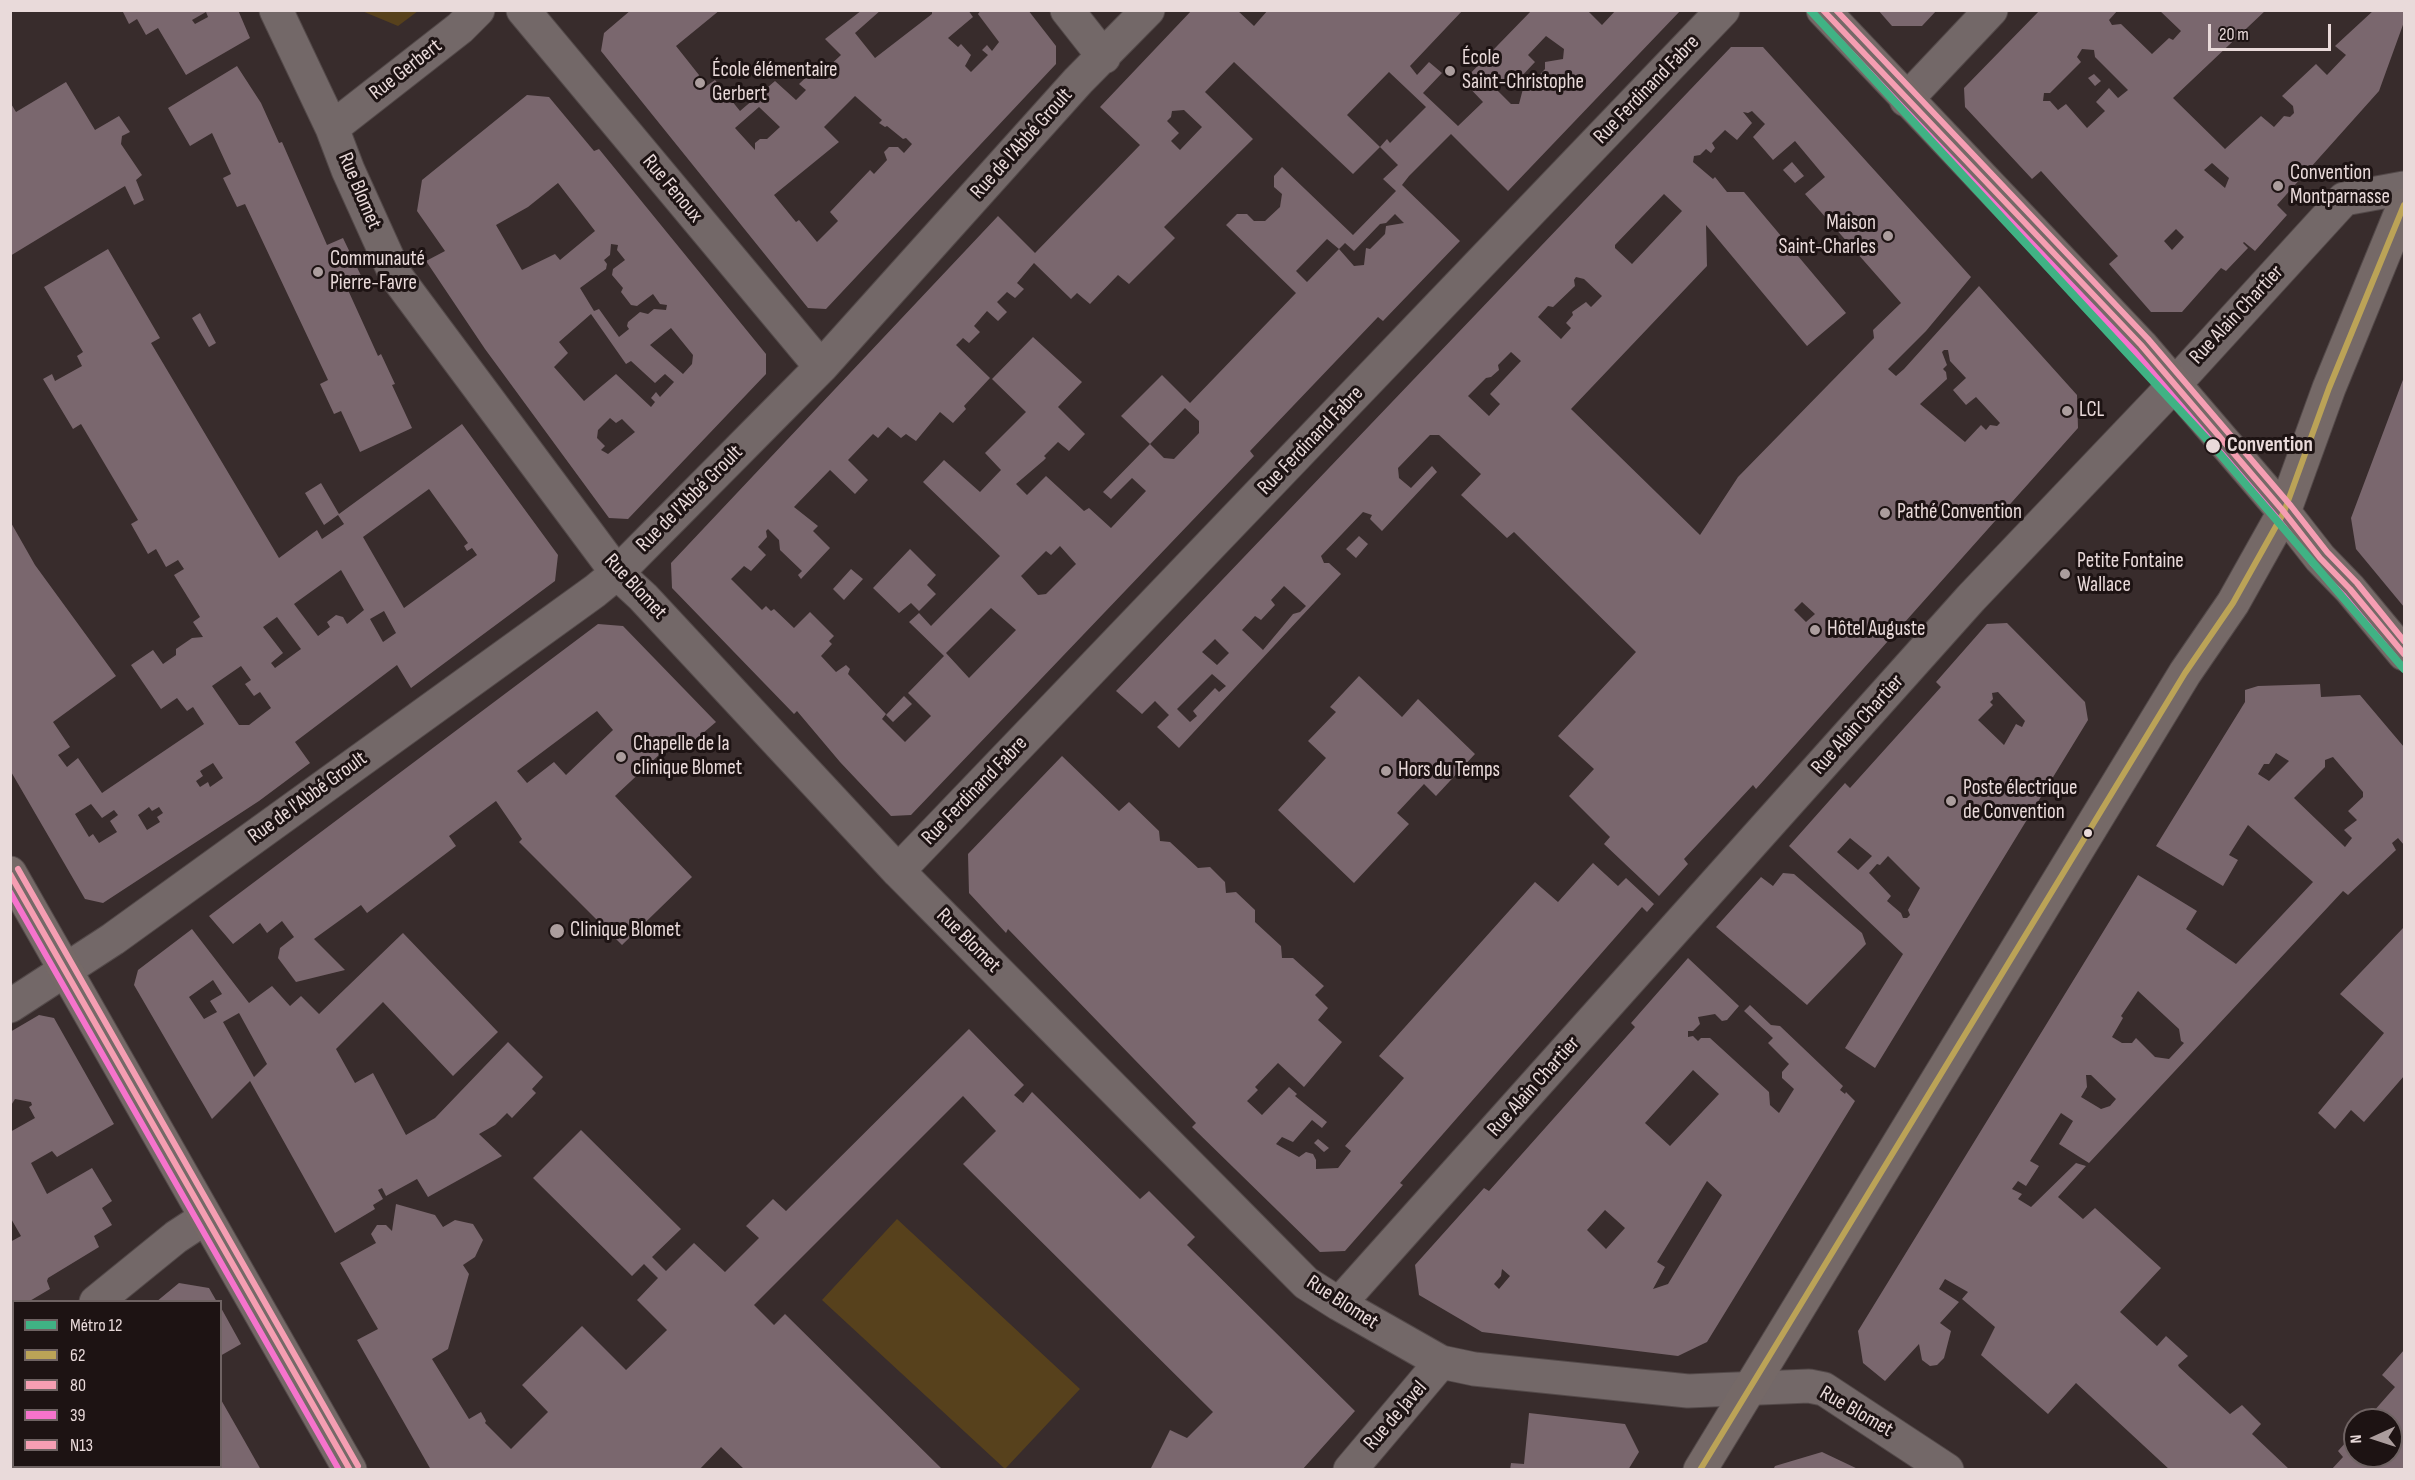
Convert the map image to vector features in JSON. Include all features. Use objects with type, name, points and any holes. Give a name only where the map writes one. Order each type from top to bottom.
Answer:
[{"type":"main road","points":[[1823,10],[2141,345],[2404,654]]},
{"type":"main road","points":[[1700,1470],[2186,673],[2233,603],[2284,512],[2329,388],[2404,206]]},
{"type":"main road","points":[[10,873],[350,1470]]},
{"type":"street","name":"Rue Blomet","points":[[276,10],[332,128],[348,170],[396,276],[617,573],[644,597],[898,871],[1306,1283],[1441,1362],[1474,1369],[1688,1391],[1809,1386],[1824,1389],[1947,1470]]},
{"type":"street","name":"Rue Gerbert","points":[[332,128],[460,28],[478,10]]},
{"type":"street","name":"Rue Fenoux","points":[[523,10],[821,367]]},
{"type":"street","points":[[1067,10],[1104,57]]},
{"type":"street","name":"Rue de l'Abbé Groult","points":[[10,1006],[66,971],[617,573],[821,367],[1071,90],[1148,10]]},
{"type":"street","name":"Rue Ferdinand Fabre","points":[[898,871],[1723,10]]},
{"type":"street","points":[[1906,100],[1991,10]]},
{"type":"street","name":"Rue Alain Chartier","points":[[1339,1304],[1971,598],[2175,385],[2344,199],[2404,188]]},
{"type":"street","points":[[99,1300],[205,1218]]},
{"type":"street","name":"Rue de Javel","points":[[1350,1470],[1441,1362]]},
{"type":"shaded area","points":[[362,11],[418,11],[398,26]]},
{"type":"shaded area","points":[[897,1219],[1080,1389],[1005,1469],[822,1300]]},
{"type":"building","points":[[122,10],[238,10],[250,38],[186,75],[158,28],[146,35],[137,19],[129,24]],"holes":[[[206,12],[208,17],[195,24],[192,20]]]},
{"type":"building","points":[[631,10],[720,10],[676,46],[699,75],[697,79],[705,87],[715,80],[740,111],[775,81],[796,100],[806,90],[799,84],[821,63],[827,68],[841,55],[825,39],[862,10],[881,10],[855,33],[875,58],[932,14],[932,10],[968,10],[973,17],[948,38],[958,47],[961,44],[971,55],[965,66],[971,72],[988,55],[982,50],[987,45],[992,51],[999,42],[978,14],[981,10],[1028,10],[1056,46],[1056,64],[826,309],[808,308],[601,51],[604,33]],"holes":[[[855,96],[882,120],[879,123],[887,126],[903,139],[906,138],[912,144],[904,153],[898,147],[889,147],[884,152],[887,160],[874,174],[870,170],[830,212],[838,221],[817,242],[799,220],[796,222],[774,195],[839,142],[824,127]],[[759,107],[780,127],[767,139],[760,139],[755,143],[755,150],[735,128]]]},
{"type":"building","points":[[1192,10],[1237,10],[1254,26],[1268,10],[1463,10],[1410,66],[1417,75],[1429,62],[1442,73],[1423,93],[1458,126],[1483,102],[1463,81],[1532,10],[1587,10],[1602,25],[1616,10],[1681,10],[1508,191],[1451,134],[1409,176],[1402,185],[1460,241],[1383,321],[1378,317],[1356,340],[1250,451],[1254,456],[911,815],[891,816],[840,762],[797,711],[794,714],[672,588],[671,563],[998,216],[1035,253],[1140,145],[1100,107]],"holes":[[[1546,36],[1564,49],[1563,59],[1545,62],[1545,69],[1529,86],[1524,85],[1519,104],[1511,104],[1496,89],[1512,71],[1520,78],[1535,62],[1528,55]],[[1234,62],[1353,174],[1380,147],[1398,165],[1383,179],[1396,191],[1353,235],[1282,167],[1274,176],[1274,187],[1282,194],[1280,207],[1265,221],[1254,221],[1247,214],[1237,214],[1226,225],[1296,293],[1190,403],[1162,375],[1121,416],[1150,444],[1103,492],[1111,499],[1132,478],[1146,491],[1111,528],[1089,508],[1084,511],[1046,476],[1027,495],[1016,484],[1043,461],[1046,458],[1044,456],[1058,442],[1069,451],[1085,434],[1058,407],[1082,382],[1033,337],[992,379],[1026,412],[985,453],[1001,470],[980,492],[944,460],[923,482],[1000,556],[931,626],[919,613],[909,622],[944,656],[908,693],[931,716],[905,742],[882,719],[886,714],[848,674],[850,669],[846,665],[836,672],[821,656],[832,644],[829,641],[834,636],[810,612],[794,628],[774,609],[771,611],[766,606],[762,610],[731,579],[744,566],[751,571],[766,555],[758,547],[767,537],[768,529],[779,540],[780,550],[802,571],[798,575],[801,579],[830,548],[813,531],[818,526],[794,507],[830,470],[855,494],[868,480],[848,460],[873,434],[878,438],[888,427],[901,438],[906,434],[916,441],[940,412],[953,423],[966,409],[964,406],[990,378],[956,345],[963,338],[969,343],[980,332],[974,326],[987,311],[998,321],[1007,312],[997,302],[1007,292],[1015,298],[1024,289],[1017,283],[1034,263],[1071,299],[1077,293],[1090,304],[1118,275],[1129,284],[1175,238],[1164,227],[1253,139],[1205,92]],[[1389,72],[1426,107],[1390,143],[1387,139],[1380,147],[1347,115]],[[1184,110],[1202,127],[1180,150],[1171,141],[1179,133],[1167,121],[1172,111]],[[1395,214],[1404,223],[1386,226],[1385,234],[1370,249],[1366,248],[1364,265],[1354,266],[1339,249],[1345,243],[1354,251],[1380,224],[1386,223]],[[1327,239],[1339,249],[1307,282],[1296,271]],[[1185,408],[1199,421],[1199,433],[1174,459],[1164,458],[1150,444]],[[1060,546],[1076,564],[1046,594],[1038,595],[1021,576],[1046,551],[1051,555]],[[991,608],[1016,630],[969,678],[946,653]]]},
{"type":"building","points":[[1878,10],[1937,10],[1922,26],[1892,26]]},
{"type":"building","points":[[2040,10],[2118,10],[2109,20],[2112,25],[2121,24],[2152,54],[2169,38],[2173,40],[2181,31],[2159,10],[2266,10],[2173,98],[2225,149],[2261,116],[2274,127],[2284,116],[2290,117],[2294,113],[2293,106],[2282,96],[2316,64],[2327,75],[2346,55],[2335,46],[2374,10],[2404,10],[2404,22],[2379,91],[2277,205],[2287,215],[2255,251],[2244,242],[2248,248],[2226,271],[2221,268],[2182,312],[2151,312],[2109,264],[2118,256],[2041,171],[2032,179],[1965,107],[1964,88]],"holes":[[[2082,49],[2094,50],[2095,57],[2128,90],[2118,98],[2109,88],[2096,102],[2105,111],[2087,128],[2066,104],[2058,110],[2050,101],[2043,101],[2044,93],[2050,93],[2081,62],[2077,57]],[[2212,163],[2229,178],[2225,188],[2204,170]],[[2176,229],[2184,237],[2172,250],[2164,241]]]},
{"type":"building","points":[[1731,47],[1763,47],[1971,277],[1926,331],[1888,369],[1896,376],[1904,369],[1979,286],[2077,395],[2078,428],[1756,789],[1753,785],[1684,859],[1688,864],[1659,896],[1604,844],[1610,837],[1569,796],[1594,769],[1558,736],[1636,652],[1514,532],[1507,538],[1461,495],[1481,474],[1439,435],[1430,435],[1398,468],[1399,478],[1411,488],[1432,466],[1437,472],[1382,531],[1370,519],[1372,515],[1363,512],[1321,556],[1324,563],[1329,563],[1341,574],[1179,748],[1157,727],[1169,715],[1155,701],[1142,714],[1116,691]],"holes":[[[1752,111],[1765,124],[1753,137],[1773,160],[1795,141],[1825,177],[1805,194],[1901,303],[1873,330],[1874,338],[1738,477],[1700,535],[1571,409],[1707,266],[1706,225],[1807,346],[1846,313],[1744,192],[1727,192],[1715,177],[1713,179],[1693,162],[1694,156],[1700,155],[1706,149],[1711,153],[1715,148],[1712,143],[1725,130],[1737,140],[1752,123],[1743,112]],[[1664,194],[1682,211],[1632,264],[1615,248],[1615,245]],[[1576,277],[1584,279],[1602,296],[1591,307],[1586,302],[1572,312],[1573,315],[1566,323],[1571,328],[1561,339],[1538,317],[1548,306],[1553,307],[1575,286]],[[1944,350],[1948,350],[1950,361],[1966,378],[1953,390],[1966,405],[1976,397],[2000,423],[1997,426],[1990,425],[1986,430],[1981,425],[1965,442],[1920,404],[1947,379],[1943,369],[1947,365],[1942,352]],[[1511,352],[1521,361],[1490,394],[1500,404],[1489,416],[1468,396],[1486,378],[1499,370],[1498,365]],[[1284,586],[1306,606],[1300,612],[1293,614],[1263,650],[1242,630],[1255,616],[1261,620],[1275,605],[1271,600]],[[1802,602],[1815,614],[1806,622],[1794,610]],[[1215,639],[1229,653],[1217,665],[1202,652]],[[1212,674],[1226,686],[1219,692],[1215,688],[1193,711],[1197,716],[1190,722],[1177,709]]]},
{"type":"building","name":"Communauté Pierre-Favre","points":[[237,66],[261,103],[279,143],[282,142],[327,245],[343,238],[365,284],[348,290],[378,356],[381,354],[395,384],[392,385],[412,428],[360,452],[341,411],[334,414],[320,384],[328,380],[245,204],[237,207],[223,178],[231,174],[212,133],[190,146],[168,108]]},
{"type":"building","points":[[2094,74],[2101,81],[2095,86],[2088,78]]},
{"type":"building","points":[[66,82],[95,130],[119,116],[130,132],[122,136],[121,144],[142,175],[136,180],[144,200],[134,205],[125,186],[10,256],[10,102],[16,112]]},
{"type":"building","points":[[527,95],[549,97],[594,151],[599,149],[766,354],[766,374],[628,519],[609,518],[485,349],[426,261],[445,251],[417,211],[422,180]],"holes":[[[558,183],[595,231],[560,260],[555,254],[522,270],[496,225],[528,207]],[[611,244],[618,245],[617,250],[625,260],[613,269],[612,275],[623,288],[621,292],[631,305],[637,306],[653,294],[660,304],[667,305],[666,310],[654,309],[648,314],[640,312],[628,322],[629,329],[619,337],[599,309],[594,311],[580,288],[606,269],[607,264],[604,260],[610,255]],[[591,314],[626,364],[631,361],[655,383],[665,374],[674,382],[660,397],[656,392],[651,398],[655,402],[651,407],[616,374],[584,401],[554,367],[568,353],[559,342]],[[671,328],[693,355],[692,364],[683,374],[650,345]],[[610,418],[616,423],[622,419],[635,432],[608,454],[601,450],[605,446],[597,438],[598,430]]]},
{"type":"building","points":[[1792,162],[1804,176],[1795,183],[1783,170]]},
{"type":"building","points":[[108,249],[160,338],[151,343],[279,558],[317,530],[322,539],[344,524],[338,515],[324,525],[305,493],[321,483],[339,514],[462,424],[558,555],[555,581],[411,688],[397,665],[295,742],[310,763],[259,801],[103,903],[85,899],[10,770],[10,521],[35,565],[116,676],[53,722],[70,747],[58,755],[67,767],[78,758],[102,793],[204,724],[193,707],[187,711],[177,698],[161,709],[131,665],[153,650],[163,664],[176,655],[176,649],[192,638],[203,637],[193,622],[200,617],[174,575],[184,569],[178,560],[166,567],[156,549],[148,554],[131,524],[138,520],[81,424],[73,429],[43,379],[52,374],[55,381],[82,366],[77,356],[83,352],[44,287]],"holes":[[[429,489],[468,543],[464,546],[467,551],[472,548],[477,555],[404,608],[363,537]],[[341,570],[364,610],[347,624],[343,617],[336,615],[327,622],[330,627],[318,636],[294,604]],[[384,611],[396,633],[383,642],[370,619]],[[277,617],[301,649],[275,668],[271,663],[283,653],[263,627]],[[241,666],[251,680],[245,684],[254,696],[260,692],[271,708],[249,725],[239,725],[212,686]],[[213,763],[223,778],[210,787],[208,782],[200,787],[196,781],[203,776],[200,771]],[[91,804],[102,818],[114,810],[118,815],[110,821],[117,832],[99,843],[93,834],[89,837],[75,814]],[[149,807],[152,811],[159,807],[163,813],[157,817],[160,822],[147,830],[138,815]]]},
{"type":"building","points":[[200,313],[216,343],[209,347],[192,318]]},
{"type":"building","points":[[2404,377],[2404,607],[2356,549],[2351,518]]},
{"type":"building","points":[[1359,536],[1368,544],[1356,558],[1346,549]]},
{"type":"building","points":[[910,549],[936,575],[927,585],[936,594],[919,611],[911,603],[899,613],[873,588]]},
{"type":"building","points":[[851,569],[863,579],[844,600],[833,589]]},
{"type":"building","points":[[2007,623],[2085,702],[2088,720],[1875,1068],[1845,1048],[1903,954],[1789,846],[1845,783],[1850,788],[1941,687],[1936,682],[1987,624]],"holes":[[[1998,692],[2025,721],[2022,727],[2016,724],[2004,745],[1978,720],[1993,705],[1990,702],[1993,699],[1992,693]],[[1850,838],[1872,856],[1858,870],[1837,852]],[[1888,856],[1920,888],[1908,910],[1910,915],[1907,918],[1903,918],[1901,913],[1887,901],[1891,896],[1869,873],[1877,864],[1880,865]]]},
{"type":"building","points":[[598,624],[623,626],[716,722],[689,745],[676,739],[615,796],[692,877],[622,945],[519,842],[522,839],[496,801],[449,836],[456,846],[367,913],[361,905],[314,939],[345,970],[296,982],[278,958],[280,948],[294,937],[282,921],[267,933],[260,923],[233,944],[209,916]],"holes":[[[597,711],[613,730],[566,775],[554,762],[527,783],[517,771]]]},
{"type":"building","name":"Hors du Temps","points":[[1359,676],[1402,717],[1418,699],[1475,754],[1436,796],[1424,784],[1397,813],[1409,824],[1354,883],[1278,810],[1326,758],[1308,741],[1336,712],[1330,707]]},
{"type":"building","points":[[2320,684],[2321,697],[2360,695],[2404,747],[2404,845],[2398,838],[2392,843],[2396,850],[2348,895],[2343,891],[2089,1163],[2059,1144],[2073,1121],[2061,1113],[2030,1161],[2039,1166],[2026,1186],[2018,1181],[2012,1189],[2022,1194],[2018,1199],[2031,1207],[2076,1163],[2086,1166],[2058,1197],[2083,1219],[2095,1208],[2161,1268],[2120,1312],[2157,1346],[2166,1336],[2188,1356],[2178,1365],[2179,1367],[2230,1414],[2242,1405],[2261,1424],[2252,1434],[2290,1470],[2170,1470],[2076,1383],[2048,1414],[1981,1355],[1995,1327],[1962,1299],[1968,1292],[1945,1279],[1939,1289],[1959,1302],[1940,1323],[1951,1331],[1944,1358],[1937,1365],[1930,1366],[1922,1360],[1919,1344],[1885,1381],[1863,1363],[1858,1331],[2138,875],[2197,911],[2186,929],[2236,964],[2313,882],[2248,825],[2229,855],[2238,860],[2223,886],[2156,846],[2245,702],[2245,690],[2258,686]],"holes":[[[2276,753],[2289,761],[2269,781],[2258,774],[2264,764],[2269,764]],[[2333,757],[2363,792],[2363,797],[2348,811],[2357,820],[2344,830],[2352,838],[2345,847],[2294,798],[2325,767],[2325,760]],[[2138,991],[2179,1029],[2181,1041],[2184,1043],[2169,1059],[2155,1057],[2136,1038],[2132,1043],[2122,1043],[2112,1037],[2123,1018],[2121,1016]],[[2086,1075],[2091,1075],[2116,1099],[2110,1106],[2101,1109],[2081,1097],[2087,1087]]]},
{"type":"building","points":[[904,696],[912,704],[893,722],[886,715]]},
{"type":"building","points":[[1062,756],[1119,811],[1129,802],[1159,831],[1160,841],[1170,842],[1198,868],[1210,867],[1225,882],[1226,893],[1236,892],[1255,910],[1255,922],[1281,946],[1282,958],[1293,958],[1324,986],[1315,995],[1328,1008],[1318,1020],[1342,1042],[1304,1087],[1278,1063],[1255,1087],[1258,1090],[1247,1101],[1262,1115],[1289,1087],[1297,1094],[1295,1096],[1327,1122],[1322,1128],[1312,1120],[1293,1142],[1282,1137],[1276,1144],[1299,1157],[1306,1152],[1313,1154],[1316,1169],[1338,1168],[1351,1151],[1345,1146],[1404,1078],[1379,1056],[1535,882],[1558,902],[1593,863],[1618,886],[1626,878],[1654,904],[1647,912],[1642,907],[1400,1183],[1403,1185],[1345,1251],[1320,1252],[1192,1127],[1196,1123],[1008,929],[1006,933],[969,893],[968,854]]},
{"type":"building","points":[[1783,873],[1794,874],[1862,933],[1866,944],[1807,1005],[1716,927],[1761,877],[1773,886]]},
{"type":"building","points":[[2404,927],[2404,1076],[2364,1122],[2351,1110],[2335,1129],[2318,1113],[2384,1033],[2340,994]]},
{"type":"building","points":[[192,929],[249,1003],[272,986],[290,1006],[301,996],[319,1014],[403,933],[498,1032],[453,1076],[383,1002],[336,1049],[355,1083],[373,1073],[406,1135],[435,1118],[508,1042],[543,1077],[532,1089],[536,1093],[512,1118],[507,1113],[495,1125],[479,1134],[502,1156],[428,1197],[417,1179],[386,1196],[382,1188],[378,1190],[383,1199],[373,1205],[375,1209],[335,1233],[250,1081],[212,1119],[134,985],[138,970]],"holes":[[[213,980],[222,994],[210,1001],[217,1012],[204,1019],[189,997]],[[239,1013],[267,1064],[254,1077],[223,1022]]]},
{"type":"building","points":[[1688,958],[1739,1006],[1727,1020],[1722,1021],[1715,1014],[1698,1017],[1700,1024],[1693,1031],[1688,1031],[1688,1037],[1693,1036],[1698,1041],[1701,1038],[1710,1038],[1769,1092],[1770,1105],[1779,1113],[1794,1089],[1782,1078],[1782,1072],[1789,1064],[1768,1043],[1773,1038],[1744,1011],[1750,1005],[1771,1025],[1780,1026],[1843,1086],[1840,1090],[1845,1094],[1846,1092],[1855,1101],[1707,1342],[1678,1356],[1482,1332],[1419,1295],[1415,1265],[1484,1188],[1489,1191],[1635,1027],[1631,1023]],"holes":[[[1693,1070],[1719,1094],[1670,1146],[1645,1123]],[[1707,1181],[1722,1195],[1668,1284],[1653,1289],[1665,1267],[1657,1262]],[[1605,1210],[1625,1228],[1606,1249],[1587,1230]],[[1502,1269],[1510,1276],[1499,1289],[1494,1284],[1501,1276]]]},
{"type":"building","points":[[39,1015],[54,1018],[114,1124],[57,1157],[52,1151],[31,1163],[47,1194],[92,1168],[112,1201],[102,1208],[112,1225],[94,1236],[99,1247],[48,1278],[50,1289],[31,1300],[12,1300],[12,1311],[10,1312],[10,1242],[21,1236],[10,1217],[10,1132],[35,1118],[29,1107],[32,1105],[31,1102],[15,1099],[10,1107],[10,1032]]},
{"type":"building","points":[[969,1029],[1024,1085],[1014,1095],[1023,1103],[1032,1092],[1140,1199],[1149,1191],[1195,1237],[1187,1245],[1355,1411],[1302,1470],[1150,1470],[1170,1430],[1187,1438],[1213,1412],[963,1164],[996,1131],[963,1096],[754,1305],[774,1325],[785,1314],[943,1470],[745,1470],[721,1447],[699,1470],[431,1470],[357,1340],[378,1329],[340,1263],[376,1243],[371,1234],[377,1225],[386,1225],[392,1231],[396,1204],[435,1215],[443,1227],[455,1220],[473,1224],[483,1240],[475,1257],[463,1265],[469,1274],[448,1349],[432,1359],[469,1419],[481,1412],[485,1423],[511,1449],[548,1412],[522,1385],[582,1326],[626,1370],[667,1330],[637,1300],[658,1278],[644,1264],[632,1276],[533,1178],[581,1130],[681,1229],[652,1257],[666,1271],[694,1243],[725,1272],[759,1238],[746,1226],[773,1199],[786,1211]]},
{"type":"building","points":[[1318,1139],[1329,1148],[1324,1152],[1314,1143]]},
{"type":"building","points":[[179,1283],[209,1288],[216,1300],[158,1300]]},
{"type":"building","points":[[222,1310],[241,1344],[222,1355]]},
{"type":"building","points":[[2404,1350],[2404,1470],[2331,1470],[2343,1457],[2343,1468],[2403,1468],[2403,1408],[2377,1408],[2395,1387],[2382,1375]]},
{"type":"building","points":[[222,1402],[261,1470],[180,1470],[179,1468],[222,1468]]},
{"type":"building","points":[[1529,1413],[1625,1424],[1639,1452],[1628,1470],[1510,1470],[1511,1463],[1524,1464]]},
{"type":"building","points":[[12,1418],[12,1468],[154,1468],[155,1470],[10,1470],[10,1419]]},
{"type":"building","points":[[2343,1445],[2343,1457],[2338,1451]]},
{"type":"building","points":[[1822,1452],[1860,1470],[1773,1470],[1775,1466]]},
{"type":"metro line","name":"12","points":[[1810,10],[2213,446],[2404,669]]},
{"type":"transit line","name":"80","points":[[1823,10],[2141,345],[2404,654]]},
{"type":"transit line","name":"N13","points":[[1836,10],[2148,339],[2404,641]]},
{"type":"transit line","name":"39","points":[[1816,16],[2134,351],[2397,660]]},
{"type":"transit line","name":"62","points":[[1700,1470],[2185,673],[2233,603],[2284,512],[2329,388],[2404,205]]},
{"type":"transit line","name":"N13","points":[[18,869],[358,1466]]},
{"type":"transit line","name":"80","points":[[10,874],[350,1470]]},
{"type":"transit line","name":"39","points":[[10,892],[339,1470]]},
{"type":"place","name":"École Saint-Christophe","points":[[1450,71]]},
{"type":"place","name":"École élémentaire Gerbert","points":[[700,83]]},
{"type":"place","name":"Convention Montparnasse","points":[[2278,186]]},
{"type":"place","name":"Maison Saint-Charles","points":[[1888,236]]},
{"type":"place","name":"Communauté Pierre-Favre","points":[[318,272]]},
{"type":"place","name":"LCL","points":[[2067,411]]},
{"type":"place","name":"Convention","points":[[2213,446]]},
{"type":"place","name":"Pathé Convention","points":[[1885,513]]},
{"type":"place","name":"Petite Fontaine Wallace","points":[[2065,574]]},
{"type":"place","name":"Hôtel Auguste","points":[[1815,630]]},
{"type":"place","name":"Chapelle de la clinique Blomet","points":[[621,757]]},
{"type":"place","name":"Hors du Temps","points":[[1386,771]]},
{"type":"place","name":"Poste électrique de Convention","points":[[1951,801]]},
{"type":"place","name":"Clinique Blomet","points":[[557,931]]}]
